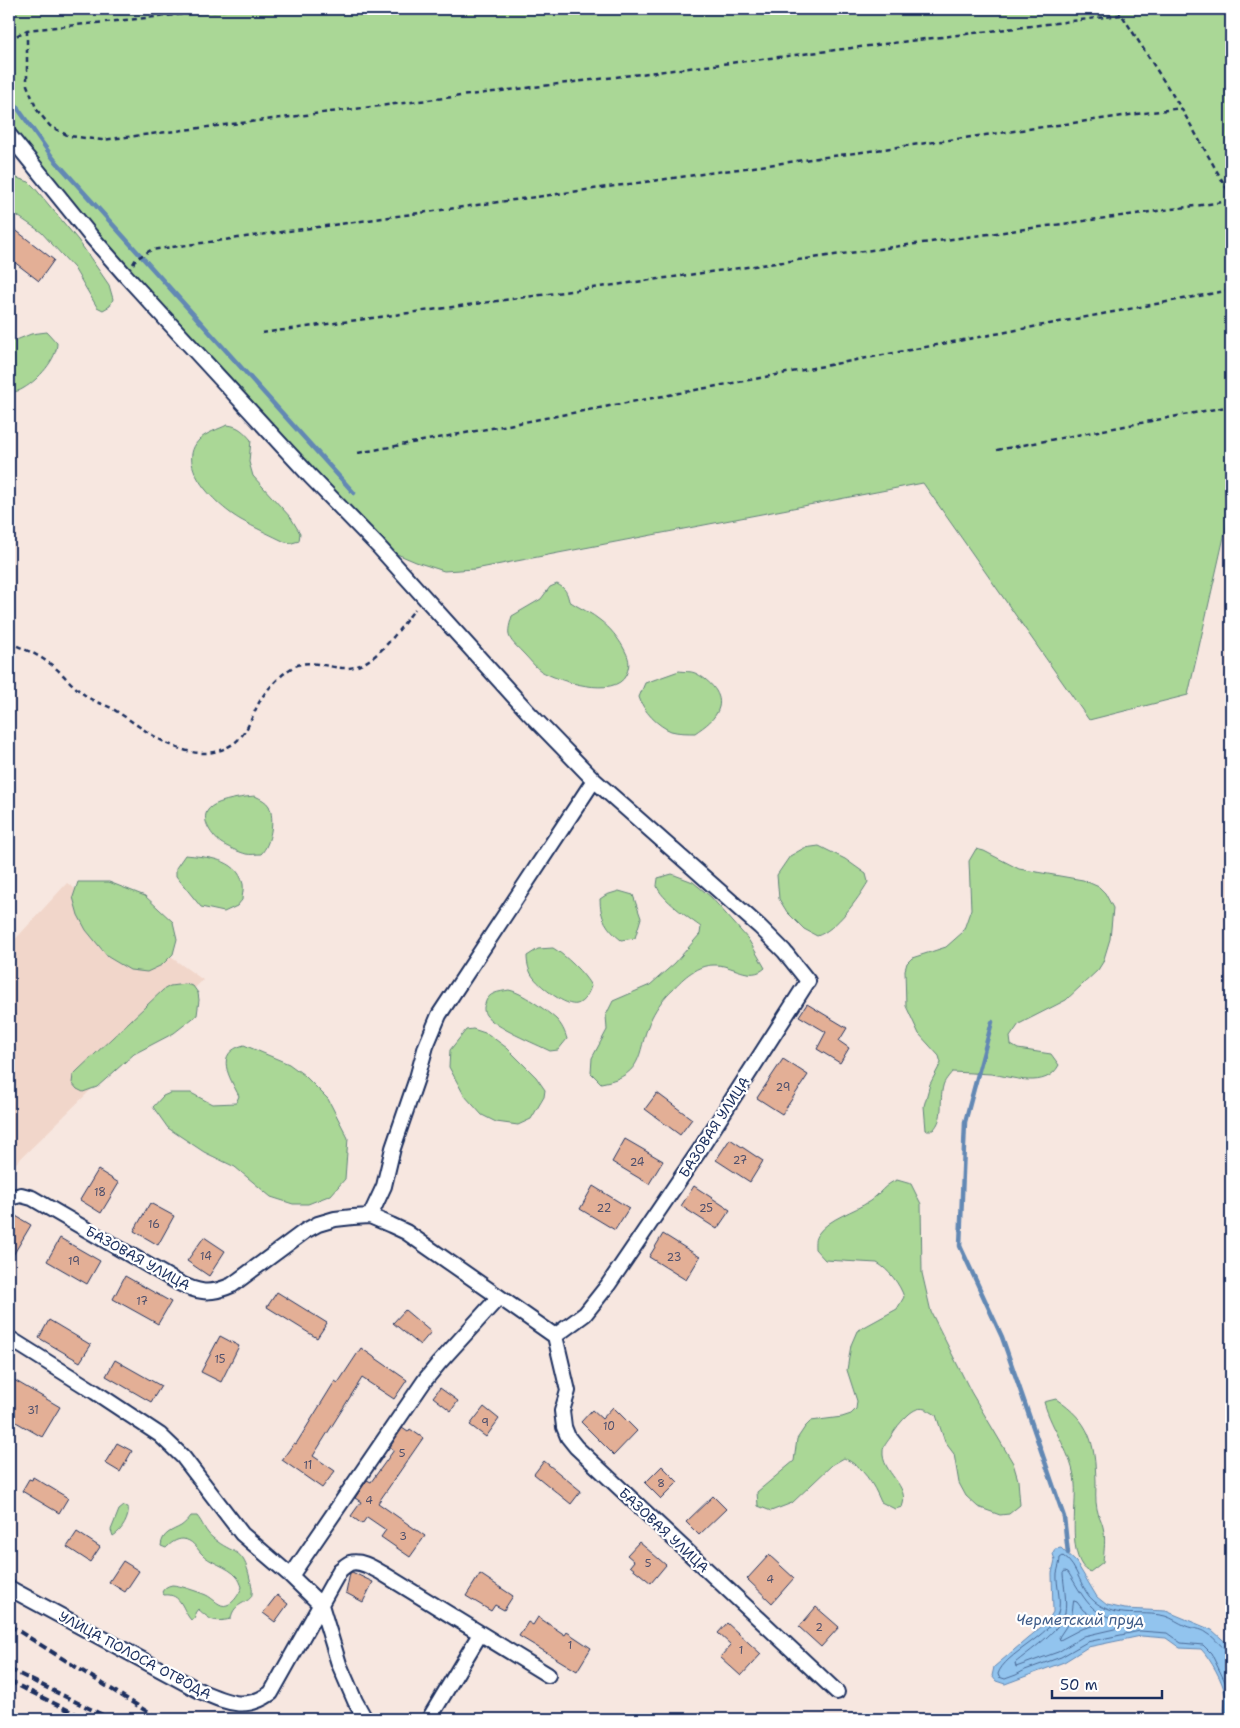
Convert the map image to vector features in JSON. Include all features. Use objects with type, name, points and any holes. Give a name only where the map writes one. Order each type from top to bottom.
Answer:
[{"type":"street","points":[[9,135],[126,276],[378,546],[528,712],[594,780],[439,1015],[426,1046],[393,1148],[384,1186],[370,1216]]},
{"type":"street","name":"БАЗОВАЯ УЛИЦА","points":[[555,1336],[585,1314],[608,1285],[699,1151],[808,980],[784,951],[760,927],[594,780]]},
{"type":"street","name":"БАЗОВАЯ УЛИЦА","points":[[9,1198],[21,1195],[32,1198],[177,1282],[191,1289],[203,1292],[219,1291],[232,1285],[293,1239],[318,1224],[335,1218],[370,1216],[406,1232],[555,1336],[568,1390],[562,1411],[564,1427],[568,1437],[576,1447],[837,1692]]},
{"type":"street","points":[[291,1576],[425,1380],[498,1298]]},
{"type":"street","points":[[9,1338],[96,1392],[160,1435],[183,1457],[242,1534],[291,1576],[321,1605],[339,1664],[365,1719]]},
{"type":"street","name":"УЛИЦА ПОЛОСА ОТВОДА","points":[[9,1588],[202,1692],[221,1700],[243,1705],[252,1703],[271,1693],[340,1570],[350,1563],[358,1563],[370,1566],[382,1573],[548,1675]]},
{"type":"street","points":[[429,1719],[480,1634]]},
{"type":"path","points":[[9,40],[27,30],[235,9]]},
{"type":"path","points":[[1118,9],[1181,108],[1231,196]]},
{"type":"path","points":[[27,30],[27,85],[37,110],[50,126],[69,136],[102,140],[1121,15]]},
{"type":"path","points":[[136,259],[151,250],[1181,108]]},
{"type":"path","points":[[262,333],[1231,201]]},
{"type":"path","points":[[358,453],[1231,290]]},
{"type":"path","points":[[997,450],[1231,406]]},
{"type":"path","points":[[9,642],[46,660],[89,698],[112,708],[154,737],[184,751],[214,752],[233,743],[246,732],[263,697],[283,674],[295,666],[309,663],[347,668],[369,661],[380,652],[425,597]]},
{"type":"shaded area","points":[[67,883],[203,980],[9,1170],[9,946]]},
{"type":"green space","points":[[9,9],[1231,9],[1231,506],[1188,695],[1089,720],[923,483],[475,569],[444,571],[416,562],[378,546],[310,476],[9,135]]},
{"type":"green space","points":[[14,177],[29,182],[78,240],[109,285],[113,299],[110,306],[103,310],[97,307],[74,268],[41,232],[9,210],[9,178]]},
{"type":"green space","points":[[47,332],[57,343],[54,356],[41,374],[29,384],[21,390],[9,393],[9,343],[31,334]]},
{"type":"green space","points":[[227,425],[238,428],[251,440],[249,462],[253,476],[291,518],[300,533],[299,541],[285,542],[241,520],[221,506],[211,496],[195,473],[192,461],[193,449],[200,439]]},
{"type":"green space","points":[[557,584],[565,591],[569,601],[594,615],[611,630],[621,644],[627,654],[629,664],[626,675],[620,682],[610,686],[586,686],[549,675],[539,669],[510,638],[509,629],[512,616],[541,599],[550,587]]},
{"type":"green space","points":[[679,671],[692,672],[699,675],[713,686],[720,701],[718,711],[710,722],[695,733],[674,732],[661,726],[647,713],[639,697],[645,683]]},
{"type":"green space","points":[[255,796],[265,801],[269,806],[272,824],[270,838],[261,854],[248,854],[221,843],[208,828],[206,814],[208,810],[217,804]]},
{"type":"green space","points":[[819,846],[845,859],[866,874],[868,882],[839,921],[817,936],[804,929],[787,912],[779,899],[777,875],[790,856],[804,848]]},
{"type":"green space","points":[[976,849],[984,851],[1019,869],[1083,880],[1099,887],[1105,893],[1113,908],[1110,939],[1103,962],[1098,970],[1066,1000],[1019,1024],[1010,1037],[1011,1045],[1018,1049],[1051,1054],[1059,1065],[1053,1073],[1038,1080],[1028,1080],[991,1074],[952,1072],[945,1080],[943,1086],[937,1125],[933,1130],[926,1130],[924,1106],[930,1084],[941,1063],[939,1056],[919,1034],[906,1006],[905,970],[907,963],[912,958],[946,947],[963,932],[971,909],[969,861]]},
{"type":"green space","points":[[185,855],[220,860],[234,869],[240,875],[243,884],[242,900],[237,906],[224,912],[201,907],[176,876],[176,868]]},
{"type":"green space","points":[[672,874],[693,882],[711,897],[748,939],[765,968],[759,972],[747,973],[721,965],[714,965],[702,967],[691,972],[667,995],[656,1009],[647,1028],[634,1067],[627,1074],[601,1083],[591,1073],[592,1058],[607,1030],[606,1015],[613,1001],[650,985],[675,963],[700,934],[701,927],[669,902],[659,891],[657,886],[658,878]]},
{"type":"green space","points":[[78,882],[109,882],[145,896],[173,922],[177,939],[173,954],[162,965],[147,972],[130,970],[108,957],[86,930],[78,915],[73,897]]},
{"type":"green space","points":[[619,891],[633,895],[641,918],[635,938],[621,940],[608,927],[601,912],[600,899]]},
{"type":"green space","points":[[553,948],[574,965],[591,986],[586,997],[580,1003],[572,1004],[554,996],[531,973],[527,956],[538,949]]},
{"type":"green space","points":[[185,984],[193,986],[198,993],[197,1015],[174,1033],[134,1054],[97,1087],[83,1092],[77,1089],[72,1083],[73,1075],[78,1070],[163,990],[170,986]]},
{"type":"green space","points":[[509,990],[533,1002],[558,1021],[567,1039],[558,1050],[550,1051],[490,1020],[484,1011],[486,1000],[494,993]]},
{"type":"green space","points":[[473,1029],[488,1034],[507,1048],[536,1077],[545,1090],[544,1097],[531,1119],[518,1125],[496,1122],[482,1115],[464,1095],[449,1067],[450,1050],[466,1030]]},
{"type":"green space","points":[[244,1045],[289,1064],[304,1075],[328,1099],[348,1138],[345,1179],[331,1195],[308,1204],[293,1204],[271,1197],[235,1167],[204,1152],[168,1128],[153,1107],[163,1096],[170,1093],[191,1093],[212,1104],[236,1103],[239,1096],[228,1074],[226,1060],[235,1049]]},
{"type":"green space","points":[[897,1180],[911,1184],[921,1204],[922,1273],[931,1312],[971,1392],[1013,1463],[1018,1480],[1020,1505],[1009,1514],[1000,1515],[978,1507],[966,1496],[959,1483],[954,1454],[945,1442],[936,1415],[929,1411],[916,1409],[903,1419],[883,1449],[886,1466],[903,1492],[902,1507],[895,1509],[881,1502],[867,1476],[857,1466],[844,1458],[832,1465],[792,1503],[771,1511],[758,1506],[757,1492],[794,1461],[797,1439],[811,1421],[842,1417],[851,1414],[856,1409],[857,1401],[847,1370],[851,1345],[857,1331],[897,1309],[904,1297],[893,1277],[877,1263],[825,1260],[815,1249],[816,1238],[823,1228],[835,1219],[864,1205],[889,1184]]},
{"type":"green space","points":[[1056,1399],[1076,1416],[1083,1425],[1092,1444],[1096,1482],[1096,1506],[1103,1527],[1104,1545],[1103,1562],[1090,1572],[1083,1566],[1078,1557],[1075,1545],[1075,1484],[1073,1473],[1044,1402]]},
{"type":"green space","points":[[124,1506],[128,1507],[127,1519],[113,1536],[111,1530],[119,1510]]},
{"type":"green space","points":[[191,1516],[197,1516],[210,1536],[237,1553],[244,1561],[252,1587],[252,1594],[249,1600],[235,1609],[231,1619],[212,1620],[198,1609],[195,1613],[196,1618],[191,1620],[178,1599],[170,1595],[164,1595],[162,1592],[169,1586],[179,1586],[206,1595],[224,1606],[234,1600],[242,1587],[233,1573],[204,1556],[189,1541],[180,1539],[166,1548],[161,1546],[165,1535],[181,1526]]},
{"type":"water","name":"Черметский пруд","points":[[1061,1548],[1076,1562],[1097,1597],[1107,1605],[1125,1609],[1166,1611],[1212,1630],[1231,1647],[1231,1719],[1226,1719],[1224,1710],[1225,1695],[1222,1684],[1205,1653],[1201,1649],[1180,1648],[1166,1638],[1141,1636],[1088,1647],[1064,1662],[1005,1684],[996,1681],[992,1676],[994,1667],[1047,1622],[1053,1612],[1052,1573],[1055,1560],[1053,1554],[1055,1549]]},
{"type":"building","points":[[9,225],[54,260],[39,281],[9,258]]},
{"type":"building","points":[[807,1004],[847,1028],[839,1041],[849,1048],[840,1063],[817,1049],[826,1032],[799,1016]]},
{"type":"building","points":[[783,1059],[808,1075],[782,1114],[757,1098]]},
{"type":"building","points":[[657,1093],[692,1119],[680,1135],[645,1109]]},
{"type":"building","points":[[625,1139],[663,1161],[649,1184],[612,1162]]},
{"type":"building","points":[[730,1139],[763,1161],[750,1182],[716,1160]]},
{"type":"building","points":[[98,1170],[119,1183],[101,1213],[80,1200]]},
{"type":"building","points":[[593,1186],[629,1208],[615,1230],[580,1209]]},
{"type":"building","points":[[694,1186],[730,1210],[717,1229],[681,1206]]},
{"type":"building","points":[[150,1203],[174,1216],[158,1245],[134,1231]]},
{"type":"building","points":[[9,1212],[31,1225],[9,1262]]},
{"type":"building","points":[[663,1234],[700,1257],[686,1280],[649,1257]]},
{"type":"building","points":[[204,1237],[225,1251],[209,1276],[187,1261]]},
{"type":"building","points":[[60,1238],[100,1261],[87,1284],[47,1261]]},
{"type":"building","points":[[125,1276],[171,1302],[158,1324],[113,1299]]},
{"type":"building","points":[[277,1292],[327,1323],[317,1338],[267,1307]]},
{"type":"building","points":[[405,1310],[431,1332],[420,1345],[393,1323]]},
{"type":"building","points":[[49,1320],[91,1345],[80,1362],[39,1338]]},
{"type":"building","points":[[220,1336],[239,1346],[221,1382],[201,1372]]},
{"type":"building","points":[[361,1348],[407,1380],[394,1399],[362,1378],[313,1456],[335,1471],[322,1488],[282,1460],[294,1443],[296,1444],[335,1381],[338,1383]]},
{"type":"building","points":[[115,1360],[161,1386],[151,1402],[106,1376]]},
{"type":"building","points":[[9,1377],[60,1407],[42,1437],[9,1418]]},
{"type":"building","points":[[440,1388],[458,1401],[451,1411],[433,1397]]},
{"type":"building","points":[[484,1407],[499,1419],[486,1437],[470,1425]]},
{"type":"building","points":[[613,1407],[637,1431],[614,1455],[581,1422],[592,1410],[602,1419]]},
{"type":"building","points":[[402,1428],[408,1432],[410,1429],[423,1438],[378,1503],[425,1536],[410,1557],[381,1537],[386,1530],[367,1517],[362,1524],[351,1516],[361,1502],[355,1498],[367,1480],[371,1482],[394,1450],[390,1447]]},
{"type":"building","points":[[117,1443],[132,1451],[120,1472],[105,1463]]},
{"type":"building","points":[[544,1461],[581,1491],[571,1504],[534,1474]]},
{"type":"building","points":[[662,1466],[678,1482],[661,1499],[645,1483]]},
{"type":"building","points":[[33,1477],[68,1498],[59,1513],[22,1491],[29,1479],[32,1480]]},
{"type":"building","points":[[713,1496],[726,1509],[699,1535],[686,1522]]},
{"type":"building","points":[[77,1532],[100,1547],[90,1562],[67,1547]]},
{"type":"building","points":[[639,1542],[666,1565],[651,1583],[630,1566],[634,1561],[627,1555]]},
{"type":"building","points":[[769,1555],[794,1578],[772,1603],[747,1579]]},
{"type":"building","points":[[123,1561],[139,1571],[125,1592],[109,1582]]},
{"type":"building","points":[[352,1572],[373,1582],[363,1602],[346,1593],[350,1573]]},
{"type":"building","points":[[480,1574],[513,1596],[504,1610],[495,1605],[491,1611],[466,1596]]},
{"type":"building","points":[[277,1595],[288,1604],[275,1622],[263,1613]]},
{"type":"building","points":[[816,1607],[839,1627],[821,1647],[799,1627]]},
{"type":"building","points":[[538,1617],[565,1635],[567,1632],[591,1648],[577,1671],[519,1636],[528,1622],[533,1625]]},
{"type":"building","points":[[727,1623],[761,1654],[741,1676],[720,1657],[731,1645],[718,1633]]},
{"type":"waterway","points":[[9,96],[53,158],[354,493]]},
{"type":"waterway","points":[[992,1022],[965,1122],[960,1246],[1002,1337],[1064,1517],[1068,1553]]},
{"type":"railway","points":[[9,1625],[159,1719]]},
{"type":"railway","points":[[9,1669],[111,1719]]},
{"type":"railway","points":[[9,1681],[86,1719]]}]
